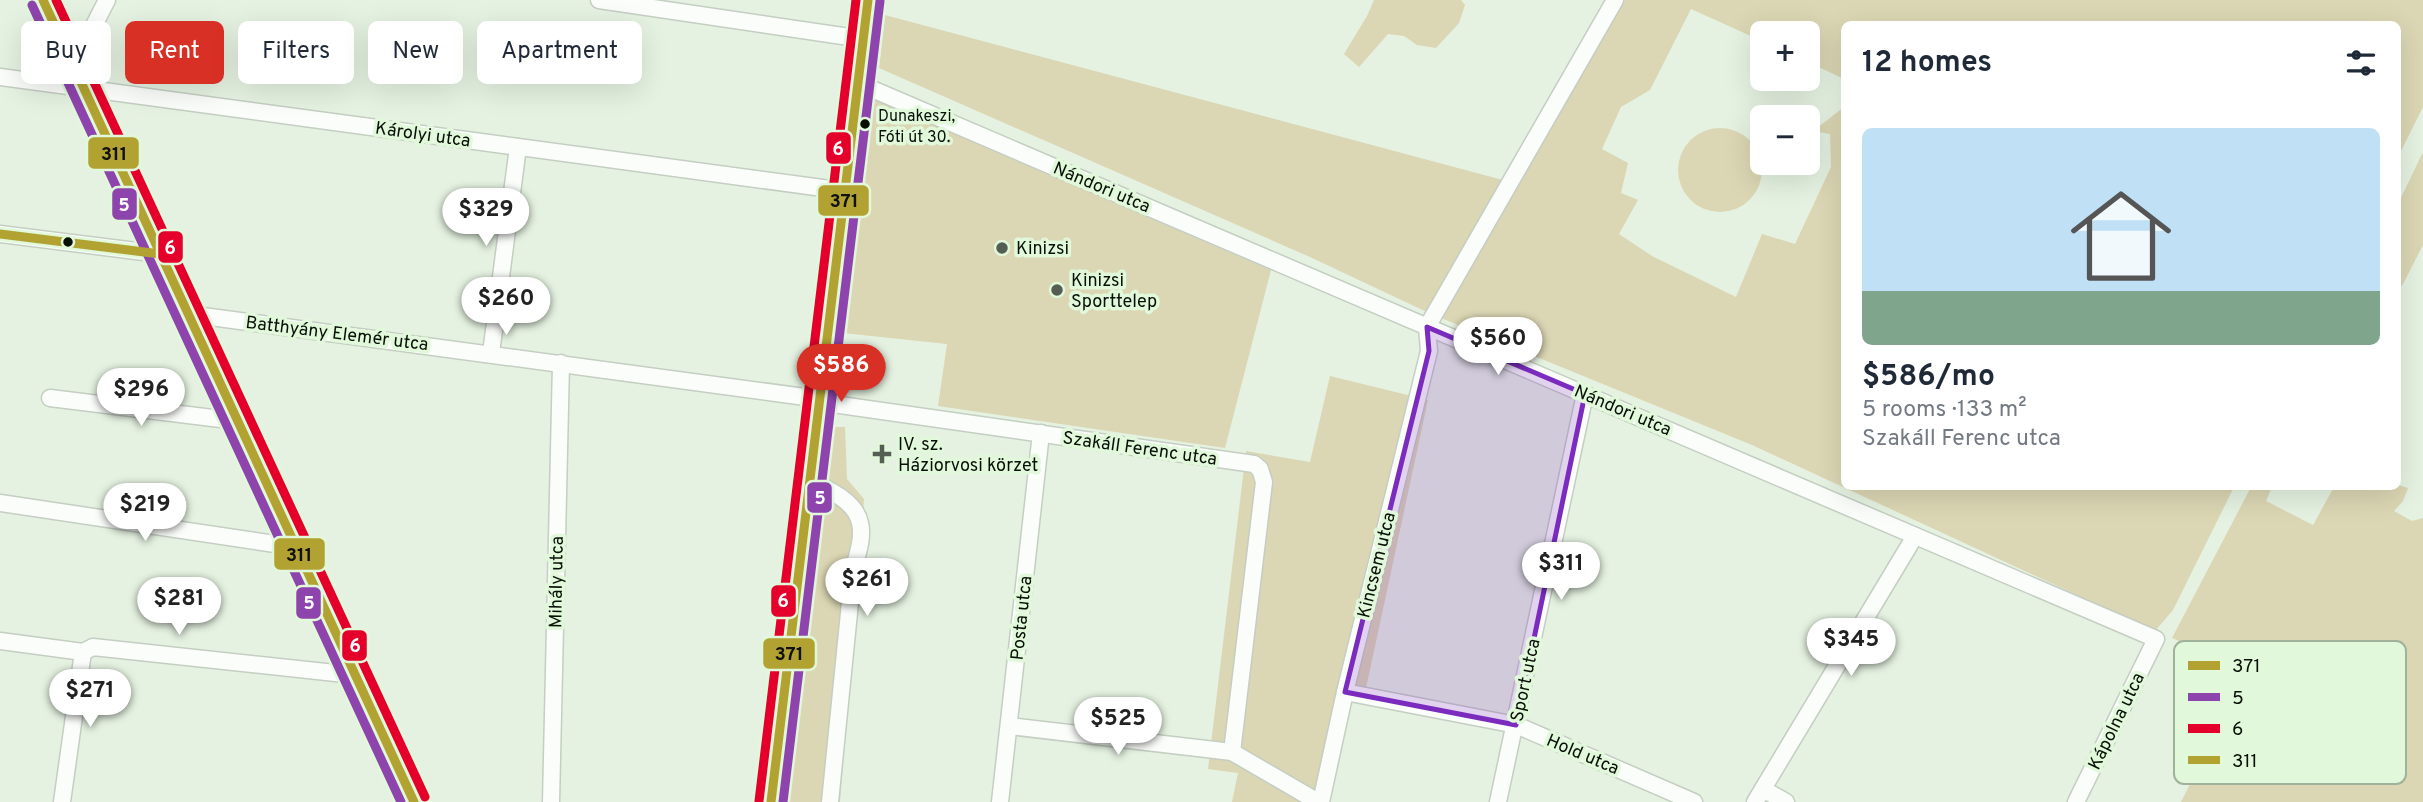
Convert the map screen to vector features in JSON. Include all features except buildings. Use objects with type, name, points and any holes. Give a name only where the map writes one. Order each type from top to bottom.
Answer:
[{"type":"street","points":[[43,0],[53,21]]},
{"type":"street","points":[[96,21],[107,0]]},
{"type":"street","points":[[599,0],[863,39]]},
{"type":"street","points":[[771,802],[868,0]]},
{"type":"street","points":[[1427,327],[1615,0]]},
{"type":"street","name":"Károlyi utca","points":[[0,77],[845,191]]},
{"type":"street","name":"Nándori utca","points":[[858,83],[2156,639]]},
{"type":"street","points":[[82,84],[414,802]]},
{"type":"street","points":[[491,353],[518,147]]},
{"type":"street","points":[[0,234],[160,254]]},
{"type":"street","name":"Batthyány Elemér utca","points":[[188,314],[820,399]]},
{"type":"street","name":"Kincsem utca","points":[[1319,802],[1429,351],[1427,327]]},
{"type":"street","name":"Mihály utca","points":[[551,802],[561,363]]},
{"type":"street","name":"Sport utca","points":[[1498,802],[1586,394]]},
{"type":"street","points":[[50,398],[237,421]]},
{"type":"street","name":"Szakáll Ferenc utca","points":[[820,399],[830,403],[1254,464],[1260,469],[1264,482],[1231,752]]},
{"type":"street","name":"Posta utca","points":[[1000,802],[1041,433]]},
{"type":"street","points":[[810,482],[839,496],[860,521],[861,540],[853,573],[831,802]]},
{"type":"street","points":[[0,503],[295,547]]},
{"type":"street","points":[[1786,802],[1759,796],[1915,536]]},
{"type":"street","name":"Kápolna utca","points":[[2076,802],[2156,639]]},
{"type":"street","points":[[0,641],[83,652],[93,647],[354,674]]},
{"type":"street","points":[[62,802],[83,652]]},
{"type":"street","name":"Hold utca","points":[[1345,692],[1516,725],[1694,802]]},
{"type":"street","points":[[1009,726],[1231,752],[1319,802]]},
{"type":"highlighted area","points":[[1427,327],[1585,394],[1516,725],[1345,692],[1429,351]]},
{"type":"shaded area","points":[[1374,0],[1461,0],[1465,5],[1459,23],[1436,48],[1417,45],[1404,36],[1388,34],[1359,67],[1344,54]]},
{"type":"shaded area","points":[[1619,0],[2423,0],[2423,107],[2401,151],[2401,21],[1841,21],[1841,78],[1820,68],[1820,21],[1750,21],[1750,36],[1691,9],[1650,90],[1621,107],[1602,149],[1628,163],[1621,193],[1638,200],[1619,234],[1652,256],[1736,297],[1762,234],[1795,244],[1831,167],[1830,134],[1820,132],[1820,126],[1841,109],[1841,486],[1752,445],[1429,313],[1310,257],[879,68],[885,15],[1514,183]]},
{"type":"shaded area","name":"Kinizsi Sporttelep","points":[[872,98],[1271,270],[1225,448],[938,406],[947,344],[843,333],[870,132]]},
{"type":"shaded area","points":[[1720,128],[1750,140],[1750,175],[1761,175],[1759,186],[1750,200],[1736,209],[1720,212],[1704,209],[1690,200],[1681,186],[1678,170],[1681,154],[1690,140],[1704,131]]},
{"type":"shaded area","points":[[2423,152],[2423,245],[2402,286],[2401,286],[2401,198]]},
{"type":"shaded area","points":[[1330,376],[1428,400],[1366,688],[1338,684],[1312,802],[1232,802],[1238,773],[1208,769],[1246,451],[1310,462]]},
{"type":"shaded area","points":[[824,427],[845,427],[847,479],[864,499],[840,802],[779,802]]},
{"type":"shaded area","points":[[2401,486],[2408,488],[2403,501],[2394,511],[2412,521],[2423,518],[2423,802],[2181,802],[2190,784],[2406,784],[2406,641],[2179,641],[2172,638],[2249,490],[2271,490],[2266,501],[2313,525],[2332,490],[2401,490]]},
{"type":"shaded area","points":[[1850,490],[2233,490],[2173,610],[2155,631]]},
{"type":"transit line","name":"311","points":[[43,0],[414,802]]},
{"type":"transit line","name":"6","points":[[56,0],[425,797]]},
{"type":"transit line","name":"6","points":[[759,801],[856,0]]},
{"type":"transit line","name":"371","points":[[771,802],[868,0]]},
{"type":"transit line","name":"5","points":[[783,802],[880,1]]},
{"type":"transit line","name":"5","points":[[32,5],[401,802]]},
{"type":"transit line","name":"311","points":[[0,234],[160,254]]},
{"type":"place","name":"Dunakeszi, Fóti út 30.","points":[[865,124]]},
{"type":"place","name":"Kinizsi","points":[[1002,248]]},
{"type":"place","name":"Kinizsi Sporttelep","points":[[1057,290]]},
{"type":"place","name":"IV. sz. Háziorvosi körzet","points":[[882,454]]}]
